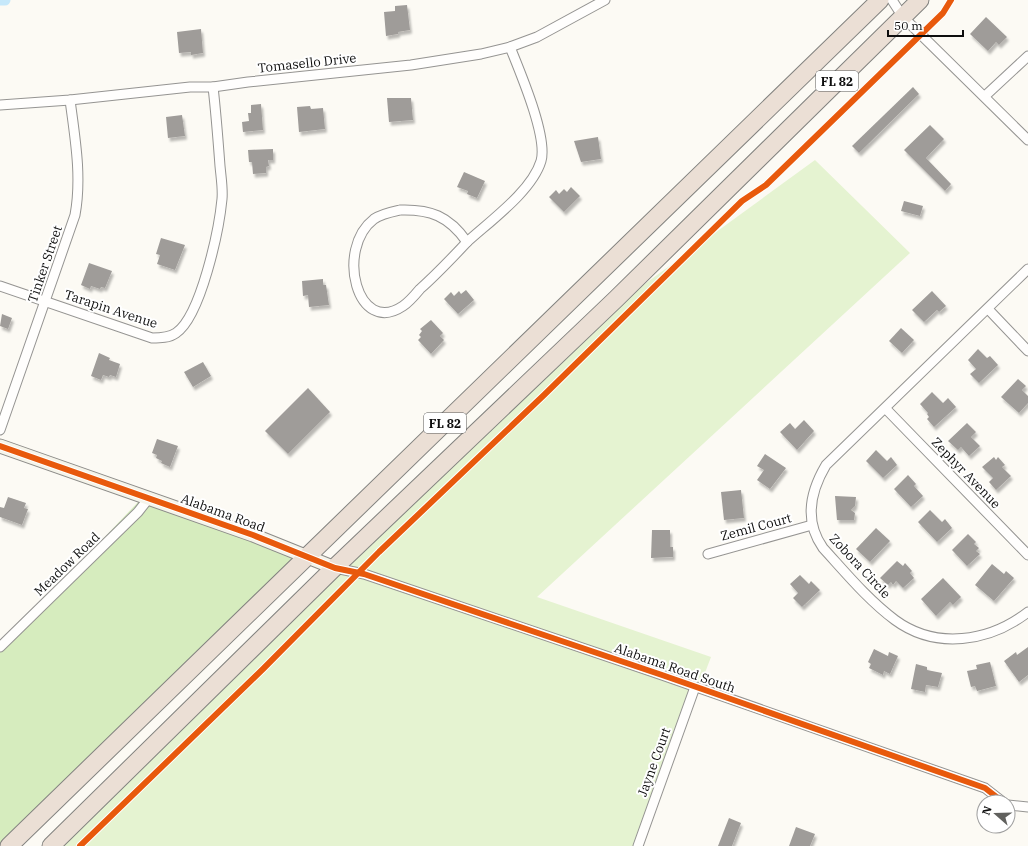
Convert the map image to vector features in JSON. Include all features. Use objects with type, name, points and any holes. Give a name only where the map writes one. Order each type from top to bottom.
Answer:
[{"type":"highway","name":"FL 82","points":[[9,846],[880,0]]},
{"type":"highway","name":"FL 82","points":[[51,846],[335,568],[610,304],[920,0]]},
{"type":"street","name":"Tomasello Drive","points":[[0,105],[70,100],[190,87],[213,87],[449,61],[510,47],[561,25],[605,0]]},
{"type":"street","points":[[892,0],[903,17],[985,96],[1028,140]]},
{"type":"street","points":[[467,242],[450,222],[438,215],[425,211],[400,210],[387,213],[375,219],[359,238],[354,254],[355,281],[358,294],[365,303],[374,310],[388,312],[402,307],[444,268],[467,242],[528,185],[541,161],[543,149],[530,101],[510,47]]},
{"type":"street","points":[[985,96],[1028,56]]},
{"type":"street","name":"Tarapin Avenue","points":[[0,286],[152,338],[170,336],[184,326],[196,302],[206,274],[216,235],[222,198],[213,87]]},
{"type":"street","name":"Tinker Street","points":[[0,430],[71,230],[78,201],[78,174],[70,100]]},
{"type":"street","name":"Zobora Circle","points":[[1028,269],[886,409],[826,465],[814,489],[811,500],[812,525],[817,539],[823,548],[875,603],[894,619],[924,635],[948,639],[975,638],[990,634],[1012,624],[1028,612]]},
{"type":"street","points":[[988,309],[1028,351]]},
{"type":"street","name":"Zephyr Avenue","points":[[886,409],[1028,555]]},
{"type":"street","name":"Alabama Road","points":[[0,446],[254,535],[335,568]]},
{"type":"street","name":"Meadow Road","points":[[0,647],[138,512],[149,498]]},
{"type":"street","name":"Zemil Court","points":[[708,554],[812,525]]},
{"type":"street","name":"Alabama Road South","points":[[335,568],[364,574],[695,687],[985,788],[993,794]]},
{"type":"street","name":"Jayne Court","points":[[638,846],[695,687]]},
{"type":"street","points":[[1016,806],[1028,807]]},
{"type":"green space","points":[[815,160],[910,253],[537,597],[711,657],[671,762],[635,846],[59,846],[336,574],[620,302]]},
{"type":"green space","points":[[140,500],[297,558],[0,846],[0,647]]},
{"type":"building","points":[[407,5],[410,30],[386,36],[384,12],[395,11],[395,6]]},
{"type":"building","points":[[986,17],[1007,37],[999,45],[996,42],[988,51],[970,34]]},
{"type":"building","points":[[201,29],[203,53],[191,55],[191,52],[179,53],[177,32]]},
{"type":"building","points":[[913,87],[919,94],[859,153],[852,146]]},
{"type":"building","points":[[387,98],[411,98],[413,120],[389,122]]},
{"type":"building","points":[[261,104],[263,130],[243,132],[242,122],[249,121],[248,113],[251,113],[251,105]]},
{"type":"building","points":[[310,106],[311,109],[323,108],[325,129],[299,132],[297,107]]},
{"type":"building","points":[[182,115],[185,136],[168,138],[166,117]]},
{"type":"building","points":[[930,125],[944,139],[926,158],[951,184],[945,191],[904,150]]},
{"type":"building","points":[[598,137],[601,159],[581,162],[574,141]]},
{"type":"building","points":[[273,149],[273,160],[268,160],[269,166],[266,167],[266,173],[253,174],[252,162],[249,162],[248,150]]},
{"type":"building","points":[[464,172],[485,181],[477,198],[467,194],[468,191],[457,187]]},
{"type":"building","points":[[571,187],[580,196],[564,212],[549,197],[556,190],[559,194],[564,189],[567,192]]},
{"type":"building","points":[[904,201],[923,206],[920,216],[901,211]]},
{"type":"building","points":[[161,238],[185,245],[175,270],[157,264],[160,255],[156,254]]},
{"type":"building","points":[[89,263],[112,271],[105,288],[101,287],[100,289],[91,286],[90,289],[81,285]]},
{"type":"building","points":[[323,279],[323,285],[326,285],[329,305],[309,307],[308,295],[303,296],[302,281]]},
{"type":"building","points":[[466,290],[474,300],[458,314],[444,299],[451,292],[454,296],[459,291],[461,294]]},
{"type":"building","points":[[932,291],[946,306],[939,312],[937,310],[924,322],[912,310]]},
{"type":"building","points":[[2,314],[12,318],[8,329],[0,326]]},
{"type":"building","points":[[431,320],[443,333],[440,336],[444,340],[431,354],[418,340],[421,337],[419,335],[422,331],[420,329]]},
{"type":"building","points":[[901,328],[914,340],[902,353],[889,341]]},
{"type":"building","points":[[978,349],[987,358],[990,356],[998,365],[979,383],[970,374],[976,369],[968,360]]},
{"type":"building","points":[[99,353],[110,358],[109,360],[120,364],[116,377],[103,375],[101,380],[91,376]]},
{"type":"building","points":[[203,362],[211,376],[193,387],[184,372]]},
{"type":"building","points":[[1018,379],[1026,386],[1022,390],[1028,396],[1028,403],[1019,413],[1001,397]]},
{"type":"building","points":[[308,388],[330,412],[288,454],[265,431]]},
{"type":"building","points":[[932,392],[943,403],[948,398],[956,407],[934,427],[927,419],[929,417],[927,414],[928,413],[920,404]]},
{"type":"building","points":[[804,420],[814,431],[797,450],[780,432],[790,423],[795,429]]},
{"type":"building","points":[[967,423],[976,432],[971,437],[980,446],[969,456],[961,447],[958,450],[948,441]]},
{"type":"building","points":[[157,439],[178,446],[170,467],[161,463],[162,461],[156,458],[157,455],[152,453]]},
{"type":"building","points":[[876,450],[887,461],[891,457],[897,465],[883,478],[866,461]]},
{"type":"building","points":[[765,454],[786,468],[770,489],[757,480],[764,470],[757,466]]},
{"type":"building","points":[[994,457],[996,460],[998,457],[1005,465],[1002,467],[1011,476],[996,490],[989,482],[993,478],[982,467]]},
{"type":"building","points":[[908,475],[916,484],[914,486],[923,496],[911,507],[894,489]]},
{"type":"building","points":[[741,490],[744,518],[724,520],[721,492]]},
{"type":"building","points":[[835,496],[856,497],[855,506],[851,510],[855,513],[854,520],[837,520]]},
{"type":"building","points":[[8,497],[26,503],[24,508],[28,509],[22,525],[0,517],[0,507],[4,508]]},
{"type":"building","points":[[930,510],[942,522],[945,519],[952,528],[937,542],[918,522]]},
{"type":"building","points":[[876,528],[890,541],[870,562],[856,549]]},
{"type":"building","points":[[652,530],[670,530],[670,547],[673,547],[673,557],[651,558]]},
{"type":"building","points":[[968,534],[976,542],[974,544],[979,548],[976,551],[980,554],[967,566],[952,550]]},
{"type":"building","points":[[897,561],[903,566],[905,563],[912,571],[910,573],[914,578],[903,588],[896,581],[893,585],[891,582],[888,585],[880,578]]},
{"type":"building","points":[[992,564],[1004,574],[1006,571],[1014,578],[994,601],[975,585]]},
{"type":"building","points":[[800,575],[809,584],[811,581],[820,590],[802,607],[793,598],[798,593],[790,584]]},
{"type":"building","points":[[943,578],[961,597],[953,605],[950,602],[936,616],[921,599]]},
{"type":"building","points":[[1028,647],[1028,675],[1019,682],[1004,661],[1016,652],[1017,655]]},
{"type":"building","points":[[874,649],[888,656],[889,652],[898,656],[890,674],[884,671],[883,675],[869,668],[871,664],[868,662]]},
{"type":"building","points":[[990,662],[996,686],[977,691],[975,686],[971,687],[967,671],[977,669],[976,665]]},
{"type":"building","points":[[916,664],[927,667],[927,670],[942,673],[938,687],[926,685],[925,692],[911,689]]},
{"type":"building","points":[[729,818],[741,823],[732,846],[718,846]]},
{"type":"building","points":[[796,827],[815,834],[810,846],[789,846]]},
{"type":"waterway","points":[[0,0],[5,0]]},
{"type":"cycle path","points":[[80,846],[263,669],[379,552],[544,395],[742,201],[766,185],[943,13],[951,0]]},
{"type":"cycle path","points":[[0,446],[253,535],[335,568],[364,574],[662,675],[985,788],[993,794]]}]
